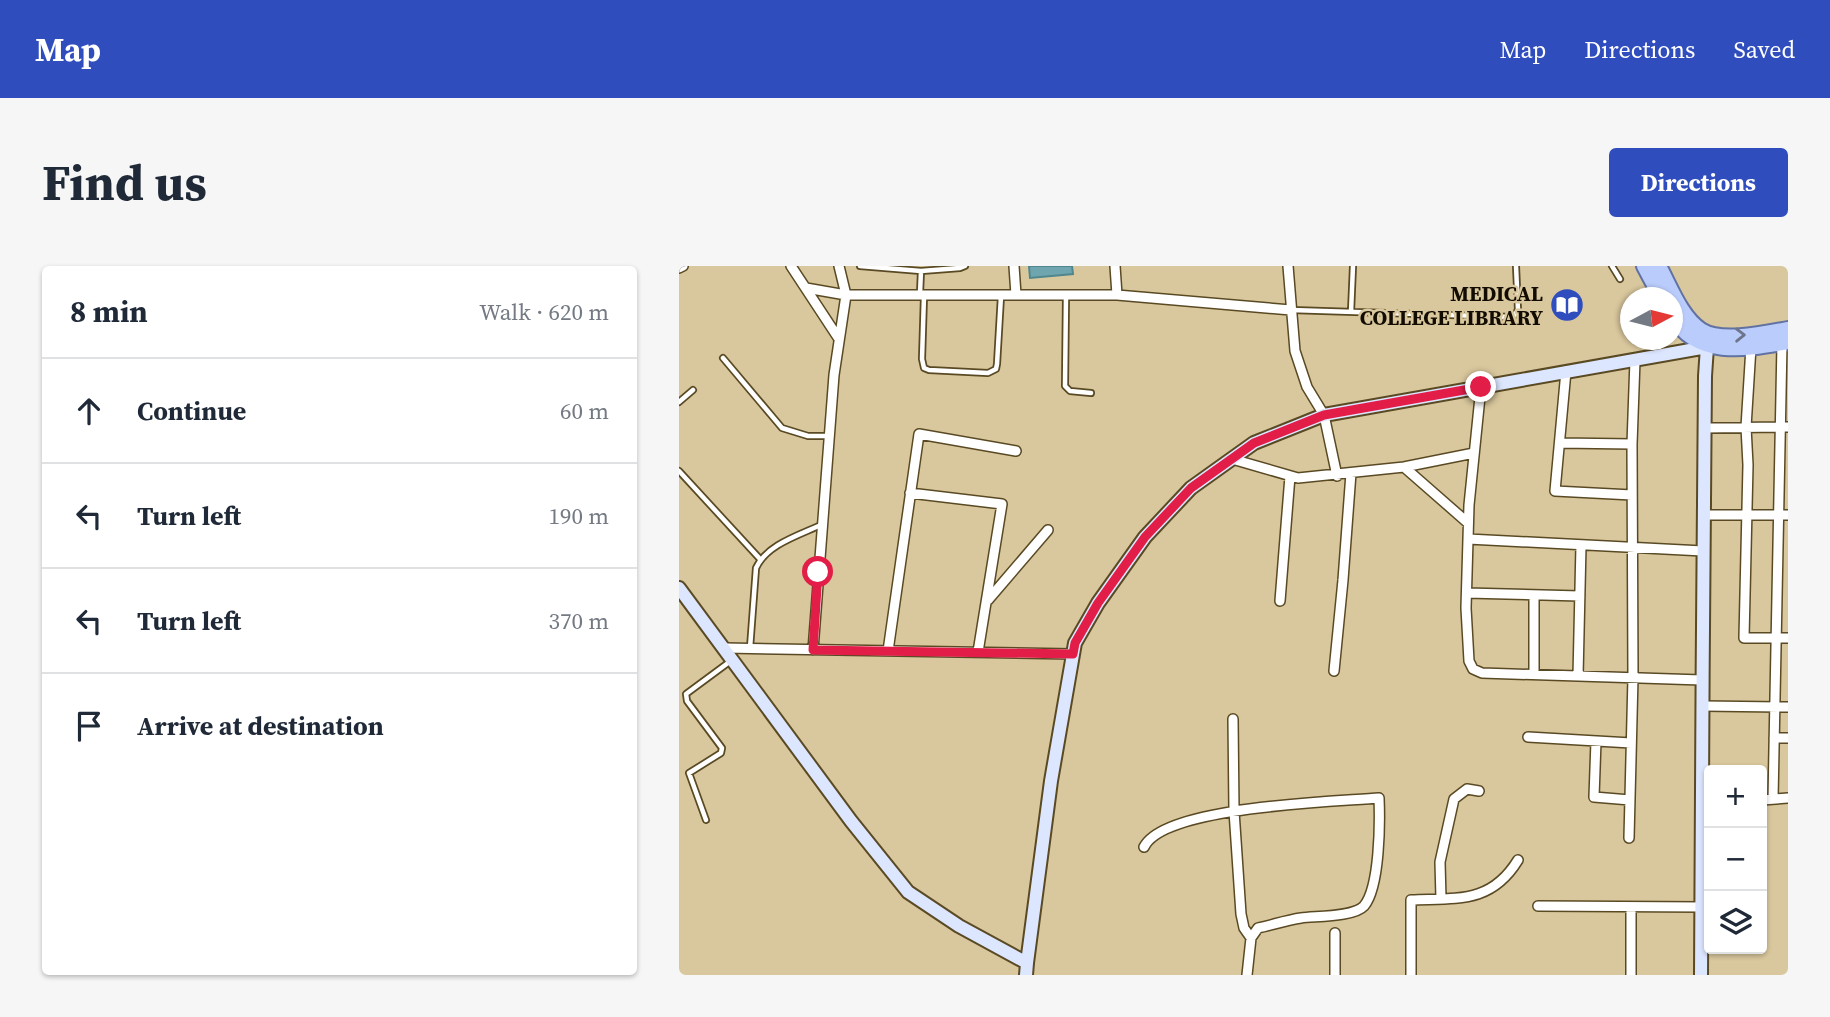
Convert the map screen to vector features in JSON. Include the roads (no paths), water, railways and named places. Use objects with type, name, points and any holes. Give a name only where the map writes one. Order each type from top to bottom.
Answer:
[{"type":"main road","points":[[1644,266],[1655,287]]},
{"type":"main road","points":[[1659,266],[1683,309],[1709,340],[1703,515],[1702,680],[1705,765]]},
{"type":"main road","points":[[1683,330],[1687,335],[1751,347],[1786,338]]},
{"type":"main road","points":[[679,588],[851,821],[908,892],[1026,969],[1051,781],[1075,643],[1098,603],[1145,537],[1191,488],[1254,443],[1324,415],[1635,360],[1709,340],[1757,335],[1786,338]]},
{"type":"main road","points":[[1701,975],[1705,828]]},
{"type":"street","points":[[791,266],[839,339]]},
{"type":"street","points":[[813,650],[839,339],[846,295],[839,266]]},
{"type":"street","points":[[1014,266],[1016,295]]},
{"type":"street","points":[[1115,266],[1117,295]]},
{"type":"street","points":[[1288,266],[1295,351],[1307,387],[1324,415],[1338,476]]},
{"type":"street","points":[[806,288],[846,295],[1117,295],[1291,310]]},
{"type":"street","points":[[1773,799],[1775,638],[1784,515],[1786,338]]},
{"type":"street","points":[[1751,347],[1746,428],[1744,638],[1788,638]]},
{"type":"street","points":[[1629,838],[1635,360]]},
{"type":"street","points":[[1566,371],[1555,491],[1632,495]]},
{"type":"street","points":[[1481,387],[1468,523],[1469,661],[1473,668],[1482,673],[1702,680]]},
{"type":"street","points":[[1704,428],[1785,427]]},
{"type":"street","points":[[888,650],[919,434],[1016,451]]},
{"type":"street","points":[[1560,443],[1632,444]]},
{"type":"street","points":[[1232,459],[1298,478],[1338,476],[1404,467],[1474,453]]},
{"type":"street","points":[[1404,467],[1468,523]]},
{"type":"street","points":[[1334,671],[1351,473]]},
{"type":"street","points":[[1280,601],[1290,476]]},
{"type":"street","points":[[910,493],[1002,504],[978,652]]},
{"type":"street","points":[[1703,515],[1784,515]]},
{"type":"street","points":[[986,601],[1048,530]]},
{"type":"street","points":[[1468,539],[1703,551]]},
{"type":"street","points":[[1578,676],[1581,545]]},
{"type":"street","points":[[1467,593],[1580,596]]},
{"type":"street","points":[[1534,595],[1534,674]]},
{"type":"street","points":[[729,654],[750,649],[1073,654]]},
{"type":"street","points":[[1703,706],[1788,707]]},
{"type":"street","points":[[1233,719],[1234,811],[1241,914],[1244,928],[1251,938]]},
{"type":"street","points":[[1528,737],[1632,743]]},
{"type":"street","points":[[1774,738],[1788,738]]},
{"type":"street","points":[[1596,741],[1594,797],[1630,800]]},
{"type":"street","points":[[1441,899],[1440,862],[1454,799],[1467,789],[1479,791]]},
{"type":"street","points":[[1144,846],[1155,834],[1198,817],[1234,811],[1379,798],[1381,839],[1370,894],[1364,907],[1351,913],[1299,919],[1258,928],[1251,938],[1247,975]]},
{"type":"street","points":[[1767,800],[1788,798]]},
{"type":"street","points":[[1411,975],[1411,900],[1460,898],[1489,891],[1509,875],[1518,860]]},
{"type":"street","points":[[1538,906],[1702,908]]},
{"type":"street","points":[[1631,907],[1631,975]]},
{"type":"street","points":[[1335,933],[1335,975]]},
{"type":"lane","points":[[860,266],[922,271],[965,266]]},
{"type":"lane","points":[[1351,312],[1353,266]]},
{"type":"lane","points":[[1291,310],[1513,317],[1518,310],[1516,266]]},
{"type":"lane","points":[[1612,266],[1620,279]]},
{"type":"lane","points":[[922,271],[922,359],[924,368],[929,370],[988,373],[996,369],[1001,295]]},
{"type":"lane","points":[[1066,295],[1065,386],[1070,391],[1091,393]]},
{"type":"lane","points":[[723,358],[782,428],[808,436],[830,436]]},
{"type":"lane","points":[[679,402],[693,390]]},
{"type":"lane","points":[[679,471],[760,559]]},
{"type":"lane","points":[[750,649],[756,568],[760,559],[769,551],[823,524]]},
{"type":"lane","points":[[706,820],[689,773],[721,753],[722,748],[687,701],[686,694],[729,654]]},
{"type":"place","name":"MEDICAL COLLEGE LIBRARY","points":[[1567,305]]}]
